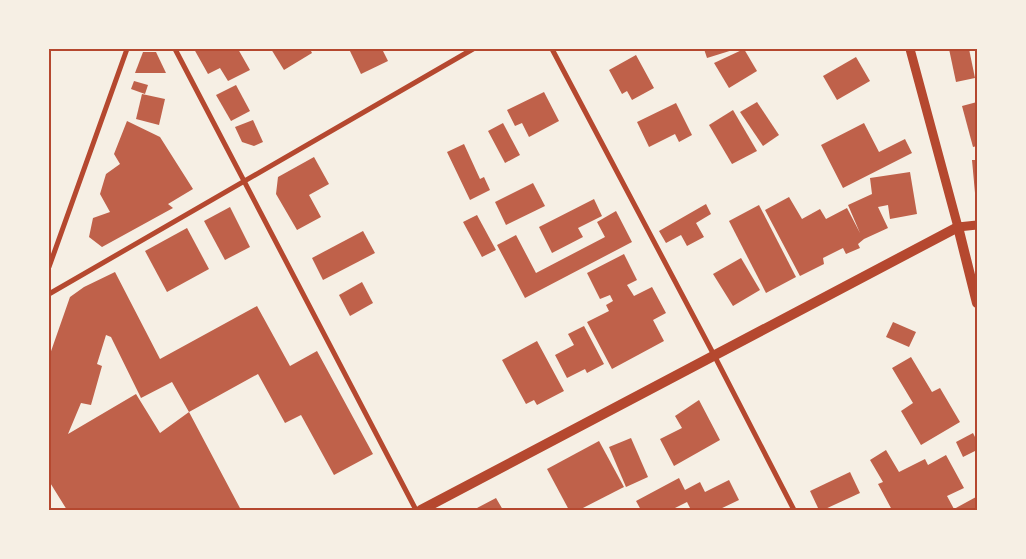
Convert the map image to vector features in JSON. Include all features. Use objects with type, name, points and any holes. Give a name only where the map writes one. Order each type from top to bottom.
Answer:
[{"type":"main road","points":[[421,510],[958,227],[977,303]]},
{"type":"street","points":[[49,267],[127,49]]},
{"type":"street","points":[[175,49],[416,510]]},
{"type":"street","points":[[49,294],[243,180],[473,49]]},
{"type":"street","points":[[552,49],[794,510]]},
{"type":"street","points":[[910,49],[958,227],[977,225]]},
{"type":"building","points":[[194,49],[238,49],[250,70],[228,81],[220,68],[208,74]]},
{"type":"building","points":[[271,49],[310,49],[312,53],[284,70]]},
{"type":"building","points":[[349,49],[382,49],[388,61],[361,74]]},
{"type":"building","points":[[704,49],[736,49],[707,58]]},
{"type":"building","points":[[744,49],[757,71],[729,88],[714,63]]},
{"type":"building","points":[[949,49],[969,49],[975,78],[956,82]]},
{"type":"building","points":[[143,52],[156,52],[166,73],[135,73]]},
{"type":"building","points":[[636,55],[654,88],[632,100],[627,91],[622,94],[609,70]]},
{"type":"building","points":[[856,57],[870,81],[837,100],[823,76]]},
{"type":"building","points":[[134,81],[148,85],[145,94],[131,89]]},
{"type":"building","points":[[236,85],[250,111],[231,121],[216,95]]},
{"type":"building","points":[[544,92],[559,121],[529,137],[522,123],[515,126],[507,110]]},
{"type":"building","points":[[142,94],[165,99],[159,125],[136,119]]},
{"type":"building","points":[[757,102],[779,135],[763,146],[740,112]]},
{"type":"building","points":[[977,102],[977,146],[973,147],[962,106]]},
{"type":"building","points":[[676,103],[692,135],[679,142],[675,134],[649,147],[637,122]]},
{"type":"building","points":[[733,110],[757,151],[732,164],[709,125]]},
{"type":"building","points":[[253,120],[263,142],[254,146],[242,142],[235,127]]},
{"type":"building","points":[[127,121],[160,137],[193,189],[168,204],[173,208],[102,247],[89,237],[93,218],[110,212],[100,194],[106,174],[120,164],[114,154]]},
{"type":"building","points":[[503,123],[520,155],[505,163],[488,131]]},
{"type":"building","points":[[864,123],[879,152],[905,139],[912,153],[843,188],[821,145]]},
{"type":"building","points":[[464,144],[480,179],[484,177],[490,190],[470,200],[447,152]]},
{"type":"building","points":[[314,157],[329,184],[309,195],[321,217],[297,230],[276,194],[278,177]]},
{"type":"building","points":[[972,160],[977,160],[977,193],[975,193]]},
{"type":"building","points":[[910,172],[917,214],[890,219],[888,205],[878,207],[888,228],[864,239],[858,244],[860,248],[846,254],[843,248],[823,258],[824,264],[800,276],[765,210],[789,197],[802,219],[820,209],[826,219],[847,208],[860,233],[848,205],[872,194],[870,178]]},
{"type":"building","points":[[533,183],[545,206],[506,225],[495,202]]},
{"type":"building","points":[[594,199],[602,216],[578,228],[583,237],[552,253],[539,227]]},
{"type":"building","points":[[706,204],[711,214],[696,223],[704,237],[687,246],[681,235],[666,243],[659,231]]},
{"type":"building","points":[[759,205],[796,277],[766,293],[729,221]]},
{"type":"building","points":[[230,207],[250,247],[225,260],[204,221]]},
{"type":"building","points":[[616,211],[632,242],[525,298],[497,245],[516,235],[536,273],[605,237],[597,222]]},
{"type":"building","points":[[477,215],[496,250],[482,257],[463,222]]},
{"type":"building","points":[[187,228],[209,269],[167,292],[145,251]]},
{"type":"building","points":[[363,231],[375,253],[323,280],[312,258]]},
{"type":"building","points":[[624,254],[637,280],[627,285],[634,296],[652,287],[666,313],[653,320],[664,341],[612,369],[587,322],[609,311],[606,305],[613,301],[610,295],[600,299],[587,273]]},
{"type":"building","points":[[741,258],[760,290],[733,306],[713,274]]},
{"type":"building","points":[[115,272],[160,359],[257,306],[290,366],[317,351],[373,454],[334,475],[301,415],[285,423],[258,374],[189,412],[241,510],[67,510],[49,481],[49,357],[70,297],[84,287]],"holes":[[[106,335],[111,337],[141,398],[172,382],[189,412],[160,433],[136,394],[68,434],[81,403],[91,405],[102,366],[97,364]]]},
{"type":"building","points":[[362,282],[373,303],[350,316],[339,295]]},
{"type":"building","points":[[893,322],[916,332],[909,347],[886,337]]},
{"type":"building","points":[[584,326],[604,364],[587,373],[585,369],[567,378],[555,355],[574,345],[568,334]]},
{"type":"building","points":[[537,341],[564,391],[537,405],[534,400],[526,404],[502,360]]},
{"type":"building","points":[[911,357],[932,392],[940,388],[960,422],[921,445],[901,411],[913,403],[892,368]]},
{"type":"building","points":[[699,400],[720,440],[674,466],[660,439],[682,428],[675,416]]},
{"type":"building","points":[[973,433],[977,441],[977,450],[963,457],[956,442]]},
{"type":"building","points":[[631,438],[648,477],[626,487],[609,447]]},
{"type":"building","points":[[599,441],[624,487],[579,510],[569,510],[547,469]]},
{"type":"building","points":[[886,450],[899,472],[925,459],[928,465],[946,455],[964,488],[947,496],[954,509],[976,497],[977,510],[892,510],[878,484],[883,482],[870,460]]},
{"type":"building","points":[[850,472],[860,493],[823,510],[819,510],[810,491]]},
{"type":"building","points":[[679,478],[685,490],[700,482],[705,492],[729,480],[739,500],[718,510],[691,510],[687,502],[671,510],[641,510],[636,501]]},
{"type":"building","points":[[496,498],[503,510],[472,510],[477,508]]}]
